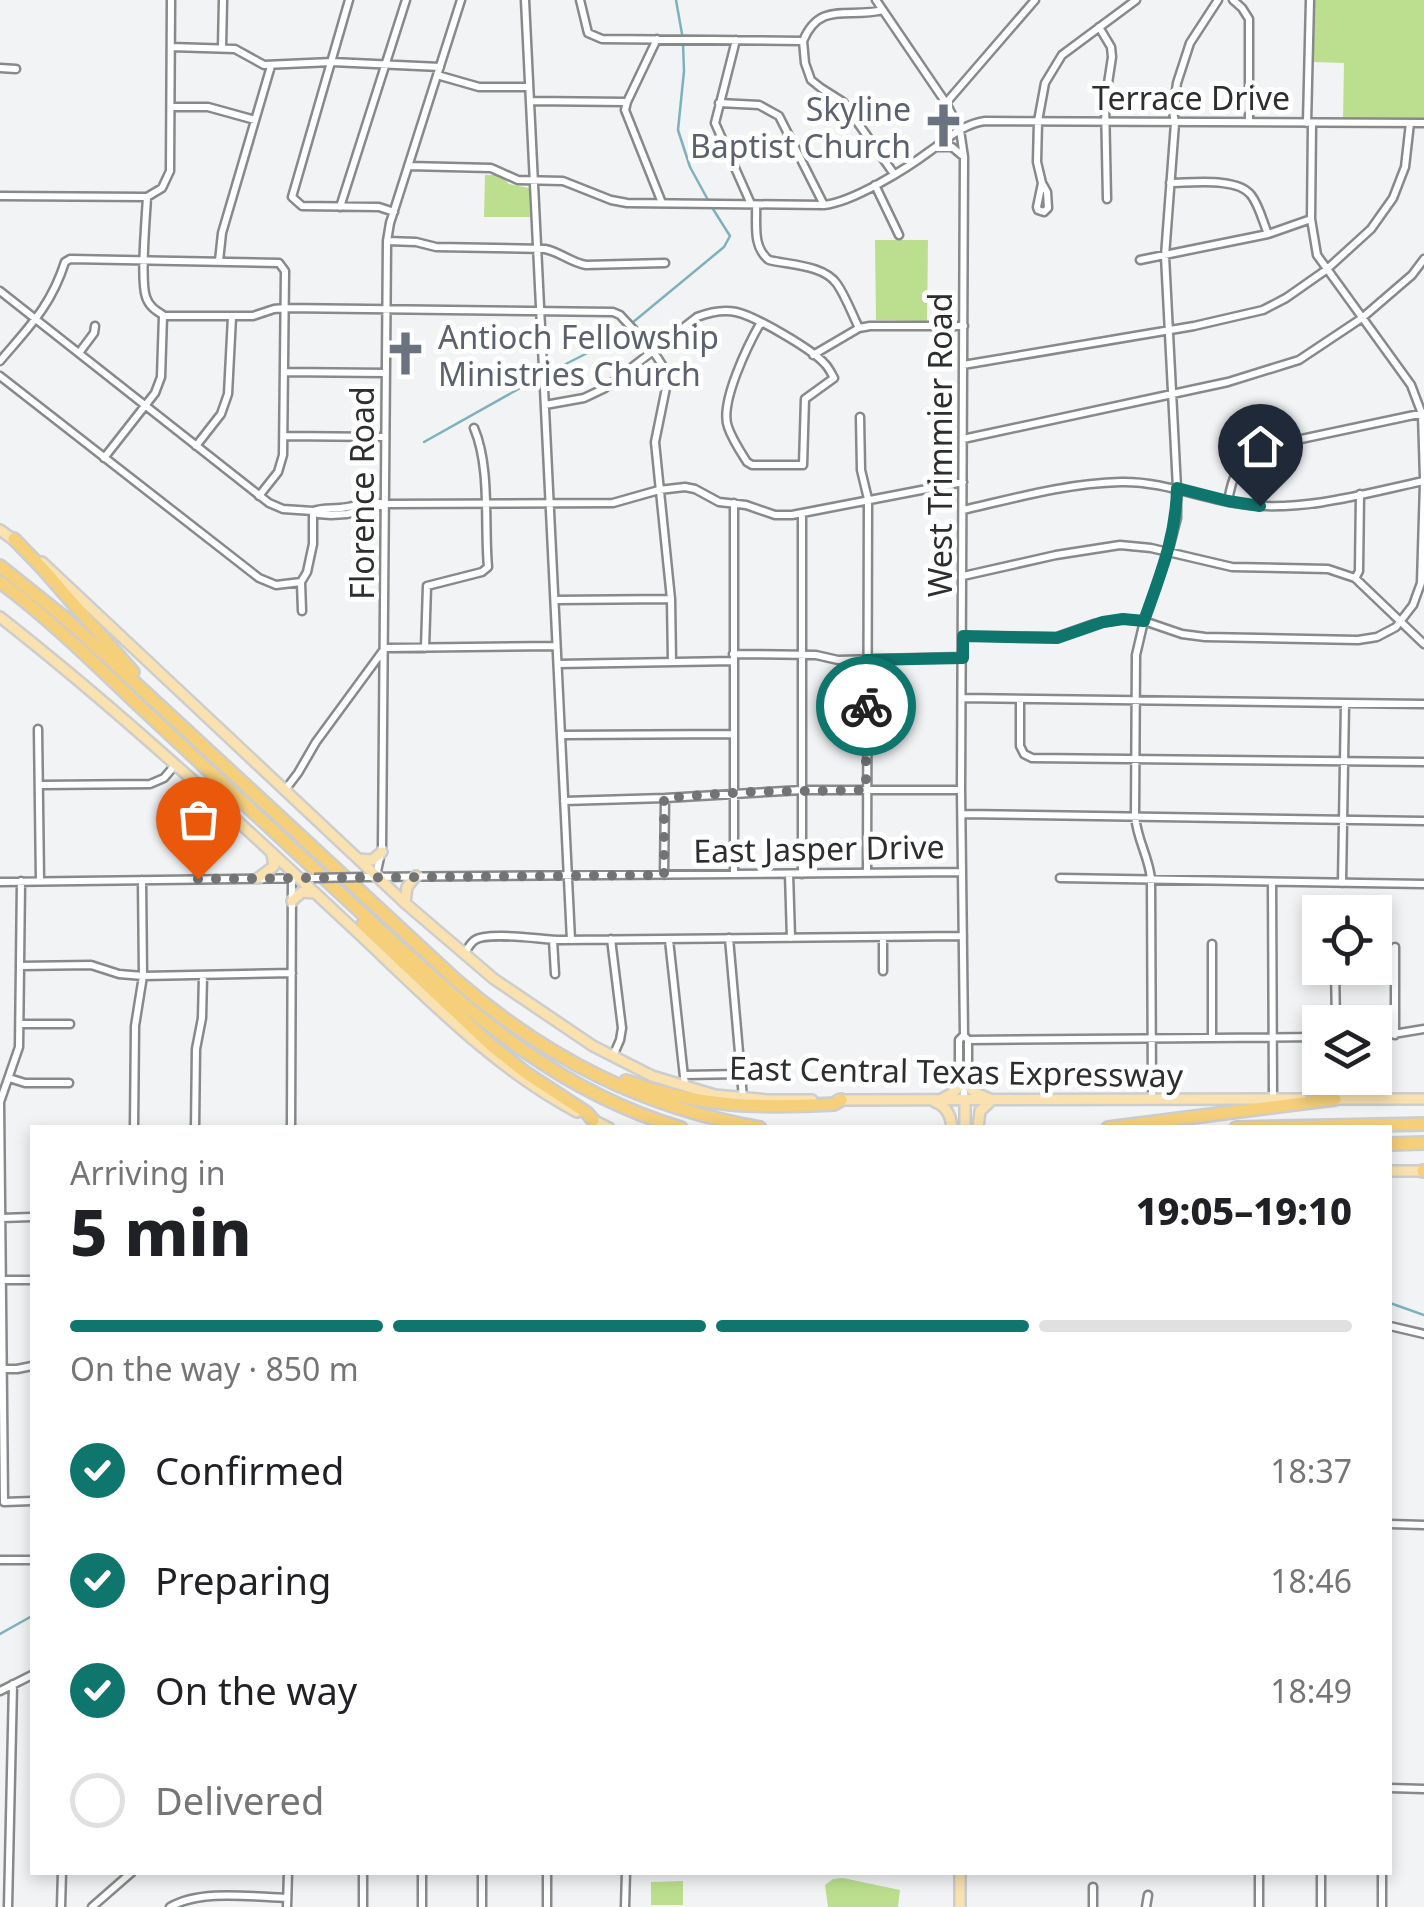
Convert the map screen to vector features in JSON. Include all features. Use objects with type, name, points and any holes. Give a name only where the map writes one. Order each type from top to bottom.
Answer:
[{"type":"highway","points":[[14,540],[132,671],[153,700]]},
{"type":"highway","points":[[0,566],[65,618],[456,980],[514,1028],[610,1082],[689,1112],[747,1125]]},
{"type":"highway","points":[[0,582],[42,616],[473,1014],[557,1073],[628,1109],[673,1125]]},
{"type":"highway","points":[[0,591],[42,616]]},
{"type":"highway","points":[[337,890],[340,900],[364,925],[492,1046],[588,1114],[595,1123]]},
{"type":"highway","points":[[548,1050],[564,1052],[632,1084],[708,1102],[784,1107],[834,1104],[841,1100]]},
{"type":"highway","points":[[1132,1125],[1336,1099]]},
{"type":"highway","points":[[1377,1125],[1424,1124]]},
{"type":"highway","points":[[1392,1144],[1424,1143]]},
{"type":"main road","name":"East Central Texas Expressway","points":[[0,530],[60,576],[463,954],[612,1058],[652,1076],[685,1088],[744,1098],[1424,1099]]},
{"type":"main road","points":[[0,616],[176,764],[472,1038],[545,1094],[595,1123]]},
{"type":"main road","points":[[258,878],[274,866],[271,851]]},
{"type":"main road","points":[[359,860],[372,860],[382,852]]},
{"type":"main road","points":[[405,902],[407,887],[416,876]]},
{"type":"main road","points":[[292,902],[302,892],[316,893]]},
{"type":"main road","points":[[933,1101],[951,1094],[964,1076],[976,1093],[992,1100],[980,1111],[978,1125]]},
{"type":"main road","name":"West Trimmier Road","points":[[964,1100],[965,1125]]},
{"type":"main road","points":[[933,1101],[944,1107],[951,1125]]},
{"type":"main road","points":[[1392,1171],[1424,1171]]},
{"type":"main road","points":[[960,1875],[960,1907]]},
{"type":"street","points":[[0,196],[147,197],[162,188],[168,178],[172,107],[171,0]]},
{"type":"street","points":[[222,48],[223,0]]},
{"type":"street","points":[[349,0],[291,193],[302,206],[379,207],[394,212]]},
{"type":"street","points":[[340,207],[406,0]]},
{"type":"street","name":"Florence Road","points":[[376,876],[382,852],[387,242],[461,0]]},
{"type":"street","points":[[525,0],[571,940]]},
{"type":"street","points":[[580,0],[586,29],[602,39],[803,40]]},
{"type":"street","name":"West Trimmier Road","points":[[876,0],[946,102],[960,130],[964,156],[962,936],[968,1067],[964,1100]]},
{"type":"street","points":[[946,102],[1034,0]]},
{"type":"street","points":[[1042,183],[1037,162],[1038,121],[1042,92],[1056,64],[1070,48],[1136,0]]},
{"type":"street","points":[[1152,1099],[1151,879],[1134,816],[1136,655],[1177,518],[1165,256],[1174,96],[1190,43],[1218,0]]},
{"type":"street","points":[[1233,0],[1249,19],[1250,123]]},
{"type":"street","points":[[963,636],[1057,638],[1123,619],[1205,637],[1347,640],[1376,637],[1396,627],[1413,605],[1420,583],[1423,414],[1411,384],[1316,255],[1311,219],[1310,0]]},
{"type":"street","points":[[884,10],[823,14],[803,40],[811,80],[844,102],[894,174]]},
{"type":"street","points":[[1099,27],[1111,47],[1112,57],[1106,88],[1107,200]]},
{"type":"street","points":[[657,39],[626,110],[662,204]]},
{"type":"street","points":[[736,40],[716,127],[754,205],[757,245],[769,260],[830,277],[859,328]]},
{"type":"street","points":[[171,47],[235,50],[264,66],[387,63],[439,71],[479,87],[529,87]]},
{"type":"street","points":[[220,261],[222,233],[272,66]]},
{"type":"street","points":[[0,68],[16,69]]},
{"type":"street","points":[[530,101],[627,102]]},
{"type":"street","points":[[719,103],[759,104],[779,116],[824,206]]},
{"type":"street","points":[[172,107],[208,107],[256,120]]},
{"type":"street","name":"Terrace Drive","points":[[960,130],[985,121],[1424,123]]},
{"type":"street","points":[[963,365],[1167,330],[1263,310],[1286,298],[1326,270],[1371,230],[1393,198],[1405,167],[1410,123]]},
{"type":"street","points":[[408,166],[492,168],[518,180],[563,181],[619,202],[824,206],[849,200],[960,130]]},
{"type":"street","points":[[936,148],[952,147],[964,156]]},
{"type":"street","points":[[1170,183],[1242,187],[1252,196],[1268,234]]},
{"type":"street","points":[[874,185],[899,234]]},
{"type":"street","points":[[147,197],[144,291],[146,300],[163,316],[253,316],[285,308],[616,312],[652,352],[668,378],[655,442],[671,599],[672,662]]},
{"type":"street","points":[[1140,260],[1268,234],[1311,219]]},
{"type":"street","points":[[387,242],[537,248],[561,253],[586,265],[665,263]]},
{"type":"street","points":[[963,439],[1228,382],[1299,360],[1362,318],[1412,275],[1424,259]]},
{"type":"street","points":[[0,361],[51,299],[68,260],[282,265],[282,462],[260,496]]},
{"type":"street","points":[[0,291],[260,496],[282,509],[347,511],[370,502],[613,504],[676,487],[695,489],[719,502],[775,515],[963,482]]},
{"type":"street","points":[[545,405],[593,395],[614,383],[687,323],[707,313],[730,311],[762,322],[825,364],[834,378],[805,399],[803,466],[752,465],[728,427],[727,411],[740,364],[762,322]]},
{"type":"street","points":[[104,458],[155,394],[162,377],[163,316]]},
{"type":"street","points":[[196,446],[222,414],[228,394],[232,317]]},
{"type":"street","points":[[78,354],[95,326]]},
{"type":"street","points":[[813,355],[859,328],[964,326]]},
{"type":"street","points":[[284,372],[386,373]]},
{"type":"street","points":[[0,376],[259,578],[276,585],[302,582]]},
{"type":"street","points":[[1228,501],[1239,466],[1259,448],[1423,414]]},
{"type":"street","points":[[860,418],[861,470],[868,499],[867,873]]},
{"type":"street","points":[[426,648],[427,586],[488,567],[483,468],[474,428]]},
{"type":"street","points":[[284,436],[385,437]]},
{"type":"street","points":[[962,510],[1083,485],[1143,482],[1244,505],[1282,506],[1424,481]]},
{"type":"street","points":[[1355,578],[1359,571],[1360,494]]},
{"type":"street","points":[[734,503],[734,874]]},
{"type":"street","points":[[302,612],[302,582],[313,544],[312,511]]},
{"type":"street","points":[[802,513],[802,874]]},
{"type":"street","points":[[963,576],[1097,547],[1132,546],[1254,569],[1328,569],[1355,578],[1424,644]]},
{"type":"street","points":[[554,600],[671,599]]},
{"type":"street","points":[[284,790],[385,648],[556,646]]},
{"type":"street","points":[[558,664],[802,655],[838,660],[963,658]]},
{"type":"street","points":[[962,698],[1424,704]]},
{"type":"street","points":[[1020,699],[1020,746],[1032,758],[1424,762]]},
{"type":"street","points":[[1342,883],[1345,703]]},
{"type":"street","points":[[38,730],[40,881]]},
{"type":"street","points":[[560,735],[734,734]]},
{"type":"street","points":[[40,785],[150,784],[164,778],[176,764]]},
{"type":"street","points":[[564,801],[802,790],[962,790]]},
{"type":"street","points":[[664,798],[664,875]]},
{"type":"street","points":[[962,814],[1424,821]]},
{"type":"street","name":"East Jasper Drive","points":[[0,882],[962,872]]},
{"type":"street","points":[[789,874],[791,938]]},
{"type":"street","points":[[290,1125],[292,902],[296,878]]},
{"type":"street","points":[[1060,878],[1424,884]]},
{"type":"street","points":[[134,1125],[134,1026],[143,976],[142,880]]},
{"type":"street","points":[[21,881],[18,1055],[1,1095],[2,1502],[30,1501]]},
{"type":"street","points":[[1272,882],[1273,1099]]},
{"type":"street","points":[[883,936],[883,972]]},
{"type":"street","points":[[463,954],[482,937],[612,940],[962,936]]},
{"type":"street","points":[[729,938],[744,1098]]},
{"type":"street","points":[[669,939],[685,1088]]},
{"type":"street","points":[[553,940],[555,974]]},
{"type":"street","points":[[612,940],[622,1028],[612,1058]]},
{"type":"street","points":[[1212,944],[1212,1038]]},
{"type":"street","points":[[1395,948],[1395,1035]]},
{"type":"street","points":[[20,966],[91,965],[125,976],[292,974]]},
{"type":"street","points":[[195,1125],[196,1049],[202,1018],[203,976]]},
{"type":"street","points":[[20,1024],[70,1024]]},
{"type":"street","points":[[1392,1035],[1424,1029]]},
{"type":"street","points":[[965,1034],[981,1039]]},
{"type":"street","points":[[965,1034],[981,1039],[1302,1037]]},
{"type":"street","name":"West Trimmier Road","points":[[964,1076],[959,1068],[959,1040],[965,1034]]},
{"type":"street","points":[[684,1075],[742,1074]]},
{"type":"street","points":[[9,1078],[25,1083],[69,1083]]},
{"type":"street","points":[[1,1218],[30,1217]]},
{"type":"street","points":[[0,1280],[30,1280]]},
{"type":"street","points":[[1392,1326],[1424,1334]]},
{"type":"street","points":[[1,1369],[30,1366]]},
{"type":"street","points":[[1392,1524],[1424,1524]]},
{"type":"street","points":[[0,1560],[30,1560]]},
{"type":"street","points":[[0,1691],[30,1676]]},
{"type":"street","points":[[8,1907],[12,1684]]},
{"type":"street","points":[[1392,1788],[1424,1789]]},
{"type":"street","points":[[61,1907],[62,1875]]},
{"type":"street","points":[[170,1907],[196,1898],[288,1902],[288,1875]]},
{"type":"street","points":[[363,1875],[363,1907]]},
{"type":"street","points":[[422,1875],[422,1907]]},
{"type":"street","points":[[482,1875],[482,1907]]},
{"type":"street","points":[[547,1907],[548,1875]]},
{"type":"street","points":[[626,1875],[626,1907]]},
{"type":"street","points":[[1258,1907],[1259,1875]]},
{"type":"street","points":[[1321,1875],[1321,1907]]},
{"type":"street","points":[[1382,1875],[1382,1907]]},
{"type":"street","points":[[92,1907],[120,1877]]},
{"type":"street","points":[[1093,1907],[1094,1887]]},
{"type":"green space","points":[[1314,0],[1424,0],[1424,120],[1343,119],[1344,63],[1313,62]]},
{"type":"green space","points":[[485,175],[500,175],[509,184],[529,188],[530,217],[484,217]]},
{"type":"green space","points":[[875,240],[928,240],[927,321],[876,320]]},
{"type":"green space","points":[[843,1878],[900,1890],[898,1907],[828,1907],[825,1885]]},
{"type":"green space","points":[[683,1881],[683,1905],[651,1905],[651,1882]]},
{"type":"waterway","points":[[676,0],[682,34]]},
{"type":"waterway","points":[[683,43],[678,130],[690,167],[708,200]]},
{"type":"waterway","points":[[632,323],[724,247],[730,236],[713,209]]},
{"type":"waterway","points":[[548,373],[607,343],[626,328]]},
{"type":"waterway","points":[[424,442],[538,378]]},
{"type":"waterway","points":[[1392,1304],[1424,1315]]},
{"type":"waterway","points":[[0,1634],[30,1617]]},
{"type":"way so far","points":[[198,879],[664,875],[664,798],[866,790],[866,706]]},
{"type":"place","name":"Skyline Baptist Church","points":[[944,126]]},
{"type":"place","name":"Antioch Fellowship Ministries Church","points":[[405,354]]},
{"type":"route","points":[[866,706],[866,660],[963,658],[963,636],[1057,638],[1103,622],[1144,621],[1177,518],[1177,488],[1260,506]]}]
